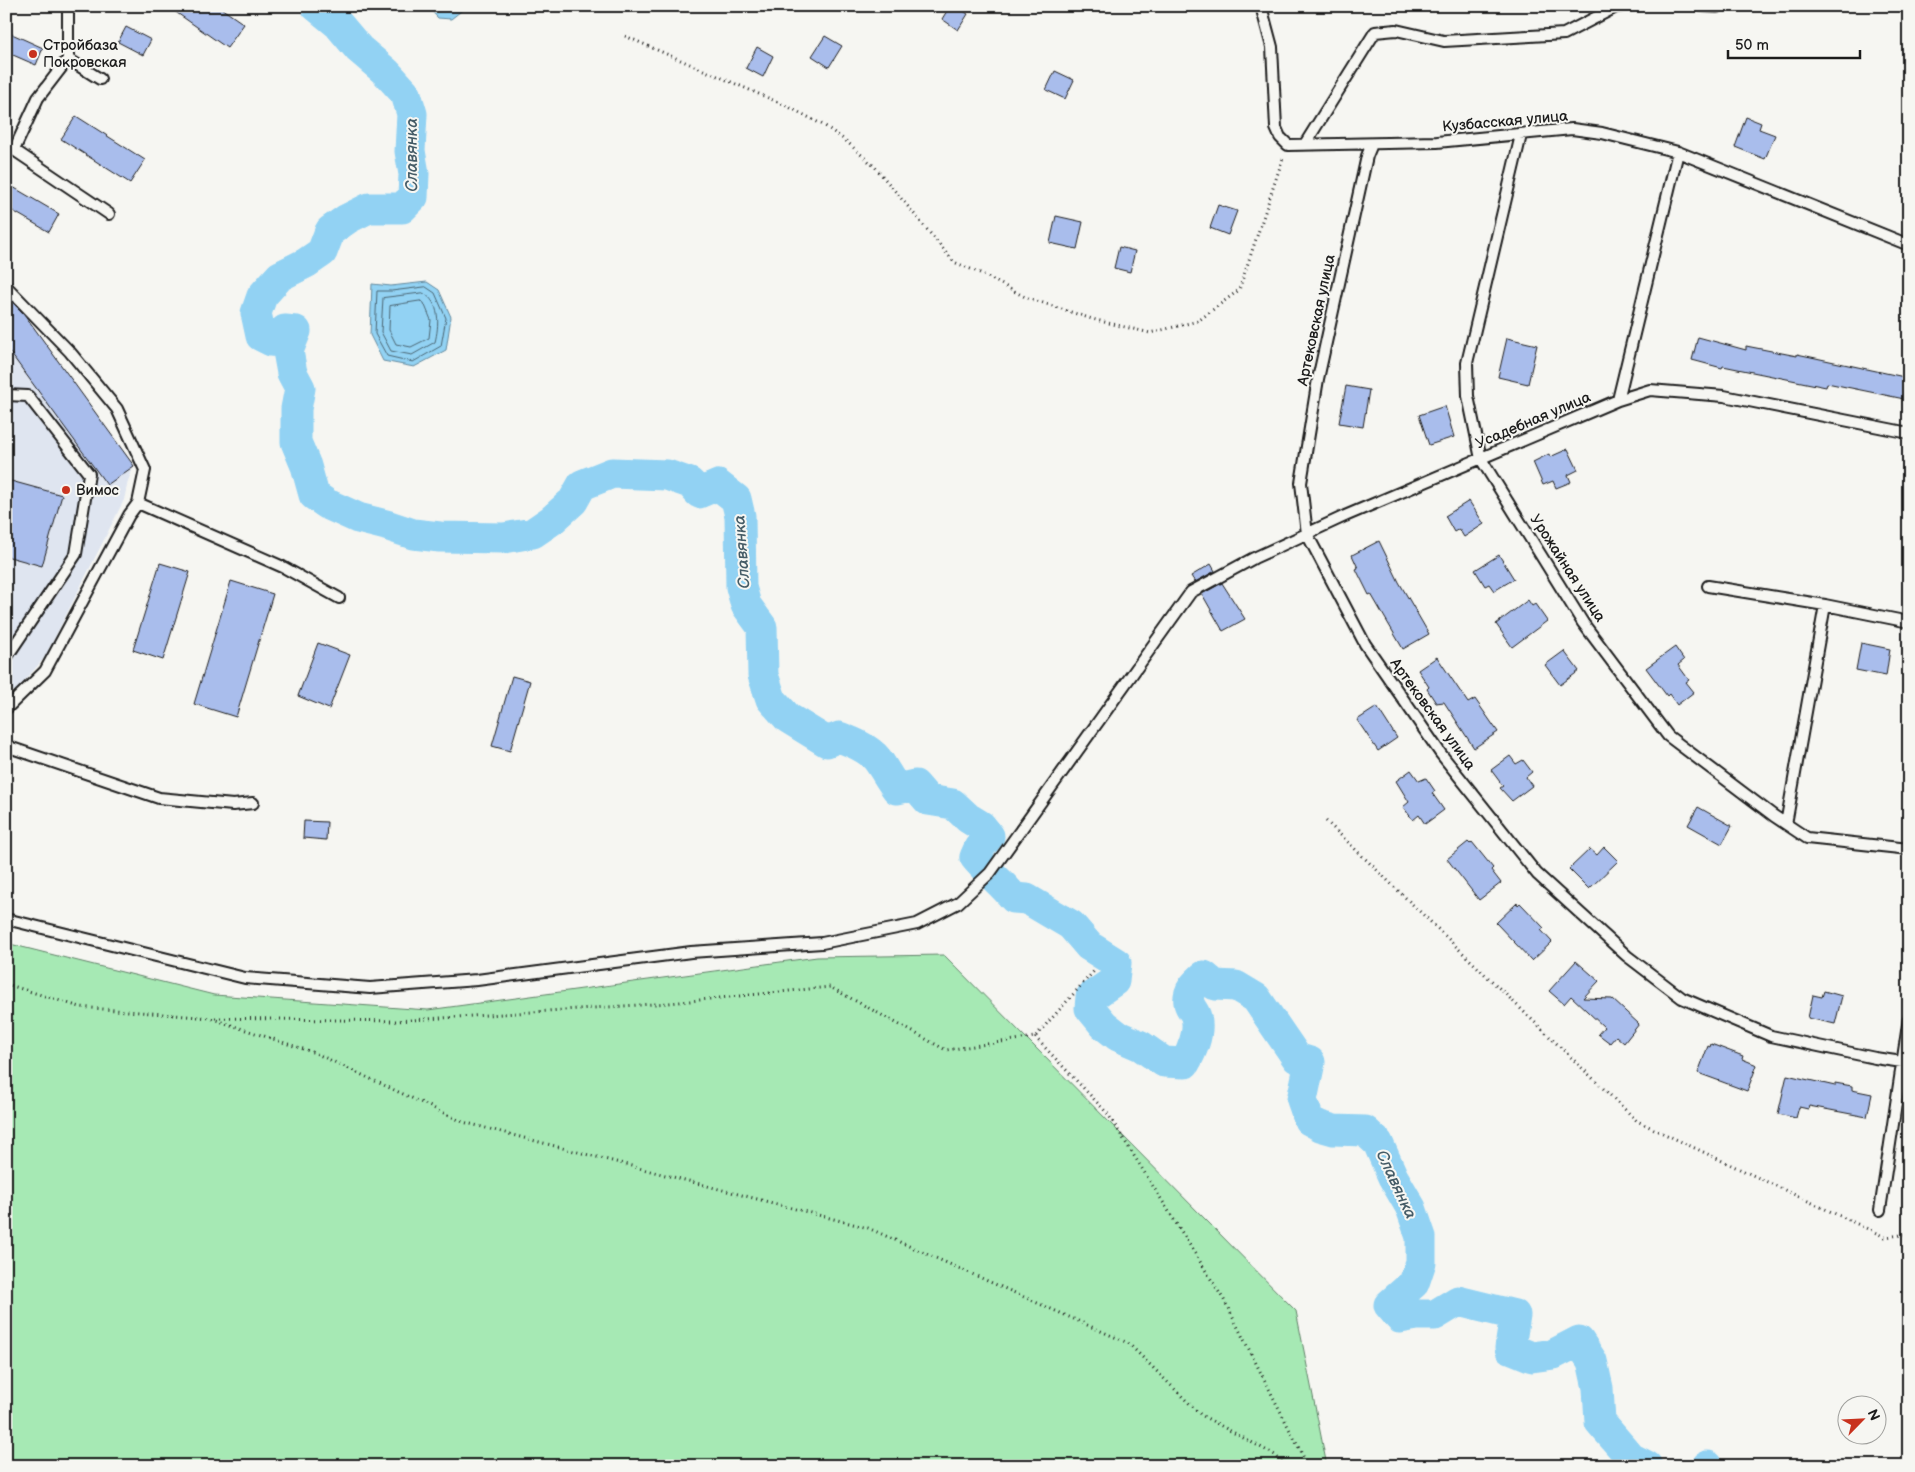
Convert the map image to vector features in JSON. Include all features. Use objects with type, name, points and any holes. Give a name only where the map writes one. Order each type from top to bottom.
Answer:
[{"type":"lane","points":[[68,6],[68,59],[38,98],[14,150],[109,214]]},
{"type":"lane","points":[[1261,6],[1272,47],[1276,128],[1280,137],[1288,145]]},
{"type":"lane","points":[[1305,144],[1375,32],[1396,30],[1444,41],[1564,34],[1616,7],[1624,6]]},
{"type":"lane","points":[[1702,6],[1717,7]]},
{"type":"lane","points":[[68,59],[100,78]]},
{"type":"lane","name":"Кузбасская улица","points":[[1288,145],[1437,142],[1572,129],[1602,133],[1678,152],[1909,245]]},
{"type":"lane","name":"Урожайная улица","points":[[1521,135],[1467,363],[1468,396],[1481,459],[1583,623],[1668,736],[1774,816],[1807,838],[1909,849]]},
{"type":"lane","name":"Артековская улица","points":[[1372,144],[1367,156],[1317,388],[1301,482],[1307,534],[1365,644],[1441,754],[1537,874],[1627,956],[1682,998],[1771,1036],[1875,1058],[1905,1062]]},
{"type":"lane","points":[[1618,400],[1678,152]]},
{"type":"lane","points":[[6,286],[70,352],[117,409],[145,470],[138,503],[46,671],[6,709]]},
{"type":"lane","name":"Усадебная улица","points":[[6,919],[244,978],[370,988],[477,980],[691,952],[822,943],[917,924],[958,903],[990,873],[1192,592],[1254,558],[1618,400],[1650,390],[1724,396],[1909,434]]},
{"type":"lane","points":[[6,395],[28,396],[89,474],[76,554],[6,658]]},
{"type":"lane","points":[[138,503],[283,567],[339,598]]},
{"type":"lane","points":[[1708,586],[1909,622]]},
{"type":"lane","points":[[1786,824],[1825,606]]},
{"type":"lane","points":[[6,746],[159,798],[233,805],[253,803]]},
{"type":"lane","points":[[1880,1210],[1905,1062],[1909,1018]]},
{"type":"path","points":[[625,36],[788,107],[825,126],[846,141],[875,167],[954,262],[980,273],[1025,297],[1092,319],[1150,333],[1198,320],[1239,290],[1288,145]]},
{"type":"path","points":[[1326,820],[1637,1121],[1884,1237],[1909,1234]]},
{"type":"path","points":[[6,984],[80,1007],[210,1018],[396,1021],[669,1003],[830,987],[946,1050],[1035,1037],[1094,971]]},
{"type":"path","points":[[210,1018],[316,1053],[463,1122],[868,1228],[1128,1343],[1201,1415],[1274,1455],[1286,1466]]},
{"type":"path","points":[[1035,1037],[1108,1114],[1224,1300],[1308,1466]]},
{"type":"shaded area","name":"Вимос","points":[[11,296],[134,466],[128,481],[124,500],[45,657],[16,691],[6,691],[6,299]]},
{"type":"green space","points":[[6,943],[214,995],[428,1010],[817,957],[944,955],[1296,1311],[1327,1466],[6,1466]]},
{"type":"water","points":[[427,6],[464,6],[465,8],[451,19],[438,18]]},
{"type":"water","points":[[427,282],[439,290],[451,317],[446,350],[414,367],[383,361],[370,335],[372,284],[391,286]]},
{"type":"building","points":[[167,6],[218,6],[244,24],[227,48]]},
{"type":"building","points":[[950,6],[956,6],[968,14],[958,30],[942,19]]},
{"type":"building","points":[[126,27],[151,40],[143,55],[118,42]]},
{"type":"building","points":[[12,34],[43,48],[36,65],[6,52],[6,46]]},
{"type":"building","points":[[825,36],[842,46],[829,67],[812,56]]},
{"type":"building","points":[[757,47],[773,56],[763,77],[746,68]]},
{"type":"building","points":[[1055,71],[1074,80],[1065,99],[1046,90]]},
{"type":"building","points":[[76,116],[145,160],[130,183],[61,139]]},
{"type":"building","points":[[1746,117],[1761,123],[1759,129],[1775,135],[1765,159],[1735,147]]},
{"type":"building","points":[[6,183],[59,214],[49,232],[6,207]]},
{"type":"building","points":[[1218,205],[1237,211],[1228,235],[1210,228]]},
{"type":"building","points":[[1056,216],[1083,222],[1077,249],[1050,243]]},
{"type":"building","points":[[1119,247],[1135,251],[1130,272],[1114,268]]},
{"type":"building","points":[[6,296],[24,314],[134,466],[107,485],[6,347]]},
{"type":"building","points":[[1698,337],[1746,350],[1746,346],[1797,356],[1797,354],[1909,378],[1909,400],[1827,383],[1826,387],[1723,366],[1722,368],[1692,360]]},
{"type":"building","points":[[1507,338],[1537,345],[1528,384],[1498,377]]},
{"type":"building","points":[[1346,386],[1369,390],[1363,427],[1339,423]]},
{"type":"building","points":[[1445,406],[1454,437],[1429,445],[1419,415]]},
{"type":"building","points":[[1568,449],[1578,470],[1568,475],[1571,482],[1556,488],[1553,481],[1543,485],[1533,462],[1549,454],[1550,457]]},
{"type":"building","points":[[11,481],[62,495],[42,566],[6,556],[6,497]]},
{"type":"building","points":[[1469,501],[1484,524],[1464,537],[1459,529],[1454,532],[1445,516]]},
{"type":"building","points":[[1379,541],[1399,582],[1429,634],[1403,649],[1371,594],[1369,595],[1356,569],[1358,568],[1352,555]]},
{"type":"building","points":[[1499,555],[1514,579],[1494,591],[1489,584],[1485,586],[1475,570]]},
{"type":"building","points":[[160,563],[190,572],[163,660],[133,650]]},
{"type":"building","points":[[1211,564],[1215,571],[1195,582],[1191,576]]},
{"type":"building","points":[[231,581],[273,594],[236,717],[194,704]]},
{"type":"building","points":[[1222,583],[1245,619],[1223,631],[1202,594]]},
{"type":"building","points":[[1528,600],[1532,606],[1535,604],[1547,621],[1512,647],[1496,624]]},
{"type":"building","points":[[318,643],[350,655],[329,709],[298,696]]},
{"type":"building","points":[[1861,643],[1890,649],[1886,676],[1856,670]]},
{"type":"building","points":[[1675,647],[1684,660],[1678,665],[1689,680],[1686,682],[1694,692],[1677,705],[1669,694],[1667,696],[1646,668]]},
{"type":"building","points":[[1564,651],[1579,671],[1560,685],[1545,665]]},
{"type":"building","points":[[1437,657],[1468,703],[1475,699],[1498,732],[1474,748],[1444,702],[1436,703],[1427,689],[1429,687],[1418,670]]},
{"type":"building","points":[[512,676],[530,681],[510,751],[492,746]]},
{"type":"building","points":[[1377,707],[1397,738],[1378,751],[1357,720]]},
{"type":"building","points":[[1510,756],[1516,764],[1523,760],[1532,772],[1526,777],[1532,786],[1512,801],[1500,788],[1503,786],[1491,770]]},
{"type":"building","points":[[1411,770],[1419,781],[1426,778],[1435,791],[1432,793],[1444,810],[1425,824],[1419,815],[1413,820],[1403,807],[1409,802],[1396,781]]},
{"type":"building","points":[[1698,807],[1732,826],[1722,844],[1688,825]]},
{"type":"building","points":[[304,821],[327,822],[326,840],[303,838]]},
{"type":"building","points":[[1468,842],[1470,844],[1472,842],[1493,868],[1491,870],[1501,883],[1479,900],[1447,859]]},
{"type":"building","points":[[1604,847],[1618,861],[1589,889],[1569,869],[1590,849],[1597,855]]},
{"type":"building","points":[[1517,903],[1518,905],[1520,903],[1544,928],[1541,930],[1552,942],[1532,961],[1496,923]]},
{"type":"building","points":[[1576,961],[1599,981],[1583,998],[1612,999],[1639,1024],[1624,1043],[1616,1036],[1610,1043],[1598,1034],[1604,1027],[1571,996],[1564,1004],[1549,991]]},
{"type":"building","points":[[1824,991],[1842,996],[1835,1024],[1808,1018],[1813,995],[1822,997]]},
{"type":"building","points":[[1711,1044],[1743,1056],[1742,1059],[1757,1065],[1747,1091],[1698,1073],[1708,1046],[1710,1047]]},
{"type":"building","points":[[1787,1075],[1835,1086],[1835,1083],[1852,1086],[1852,1090],[1872,1094],[1867,1117],[1809,1106],[1808,1109],[1799,1107],[1796,1118],[1778,1114]]},
{"type":"waterway","name":"Славянка","points":[[316,6],[338,24],[359,49],[386,72],[406,94],[412,114],[410,151],[414,174],[413,197],[402,208],[369,208],[347,219],[330,231],[322,252],[306,263],[280,276],[262,296],[256,313],[261,336],[271,341],[285,330],[296,331],[288,351],[292,373],[300,388],[296,409],[296,442],[306,466],[314,495],[327,504],[358,518],[413,534],[440,537],[504,538],[533,533],[552,520],[573,501],[582,485],[612,473],[667,475],[690,483],[699,493],[718,485],[736,499],[740,516],[741,587],[746,605],[762,627],[763,675],[771,699],[788,718],[827,742],[839,737],[860,746],[877,759],[897,789],[915,785],[928,800],[953,804],[968,818],[981,826],[989,836],[979,848],[975,857],[984,868],[1014,898],[1027,899],[1071,925],[1089,946],[1116,963],[1114,981],[1091,997],[1090,1008],[1104,1025],[1118,1036],[1141,1046],[1164,1062],[1185,1063],[1193,1047],[1197,1029],[1195,1015],[1189,1003],[1189,995],[1204,976],[1215,985],[1236,986],[1256,998],[1297,1058],[1310,1062],[1302,1100],[1309,1120],[1334,1130],[1365,1131],[1378,1143],[1393,1177],[1411,1208],[1421,1237],[1421,1262],[1414,1283],[1389,1305],[1400,1318],[1417,1315],[1435,1315],[1458,1301],[1515,1315],[1510,1348],[1532,1357],[1554,1354],[1579,1341],[1592,1361],[1598,1388],[1600,1422],[1631,1458],[1647,1466]]},
{"type":"place","name":"Стройбаза Покровская","points":[[33,54]]},
{"type":"place","name":"Вимос","points":[[66,490]]}]
